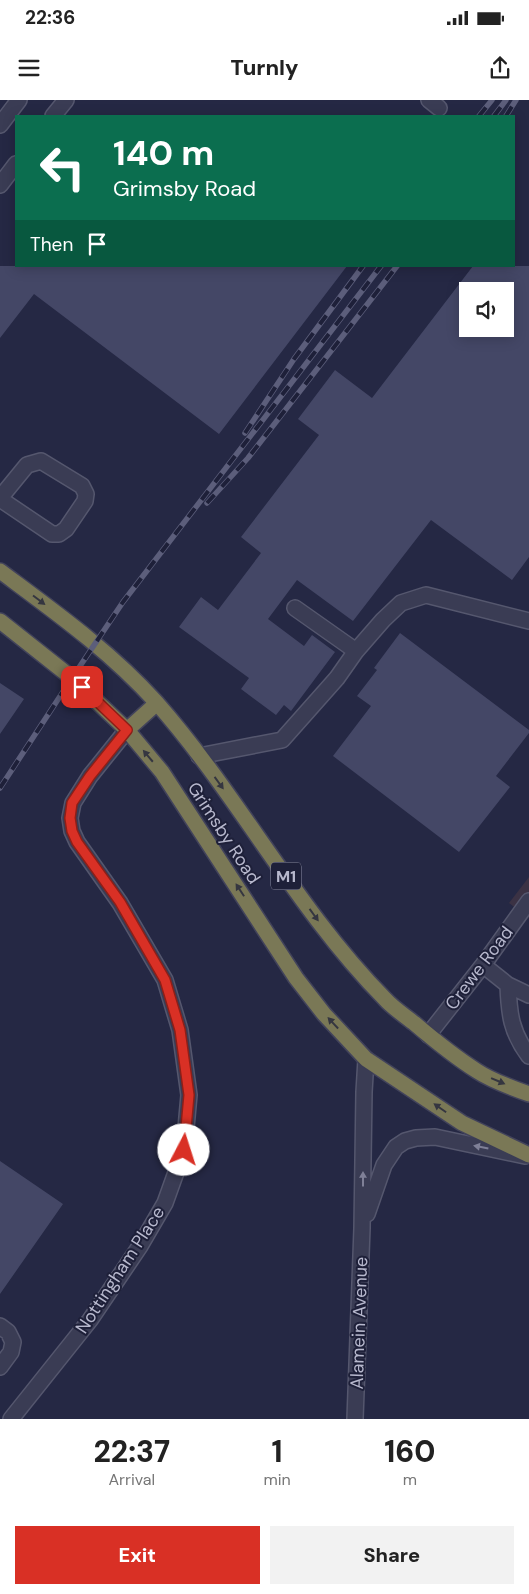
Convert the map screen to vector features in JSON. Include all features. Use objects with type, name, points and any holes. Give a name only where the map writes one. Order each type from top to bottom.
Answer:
[{"type":"highway","name":"Grimsby Road","points":[[0,571],[102,648],[157,703],[199,756],[318,921],[352,963],[386,1000],[428,1036],[478,1072],[529,1094]]},
{"type":"highway","name":"Grimsby Road","points":[[0,621],[72,678],[127,730],[162,772],[296,978],[324,1014],[366,1059],[462,1124],[529,1156]]},
{"type":"highway","points":[[127,730],[157,703]]},
{"type":"street","points":[[0,125],[19,100]]},
{"type":"street","points":[[0,185],[15,165]]},
{"type":"street","points":[[41,461],[82,486],[86,494],[85,501],[66,529],[60,534],[52,534],[0,498],[27,465],[41,461]]},
{"type":"street","points":[[199,756],[282,740],[336,678],[356,651],[383,620],[401,603],[426,595],[529,621]]},
{"type":"street","points":[[295,608],[356,651]]},
{"type":"street","name":"Nottingham Place","points":[[11,1419],[90,1320],[140,1246],[165,1203],[184,1150],[189,1095],[180,1030],[165,980],[120,902],[77,842],[70,818],[72,803],[90,776],[127,730]]},
{"type":"street","name":"Crewe Road","points":[[428,1036],[483,965],[529,901]]},
{"type":"street","points":[[483,965],[508,985],[529,995]]},
{"type":"street","points":[[508,985],[511,1023],[518,1040],[529,1056]]},
{"type":"street","name":"Alamein Avenue","points":[[355,1419],[366,1059]]},
{"type":"street","name":"Alamein Avenue","points":[[362,1228],[384,1165],[396,1147],[405,1141],[434,1137],[529,1156]]},
{"type":"street","points":[[0,1326],[8,1332],[13,1342],[11,1352],[0,1367]]},
{"type":"shaded area","points":[[529,877],[529,918],[509,903]]},
{"type":"building","points":[[0,266],[346,267],[219,434],[34,294],[0,338]]},
{"type":"building","points":[[529,266],[529,557],[512,580],[431,520],[353,621],[297,580],[268,619],[304,646],[312,635],[335,652],[291,711],[284,705],[276,715],[241,689],[249,678],[179,627],[201,597],[218,610],[261,553],[241,537],[319,435],[298,419],[335,370],[372,398],[459,284],[459,337],[514,337],[514,282],[461,282],[472,267]]},
{"type":"building","points":[[400,633],[529,730],[529,733],[496,776],[510,787],[459,852],[333,756],[371,706],[357,696],[377,670],[374,668]]},
{"type":"building","points":[[0,683],[24,699],[0,734]]},
{"type":"building","points":[[0,1161],[63,1204],[0,1294]]},
{"type":"railway","points":[[480,115],[492,100]]},
{"type":"railway","points":[[495,115],[506,100]]},
{"type":"railway","points":[[507,115],[516,100]]},
{"type":"railway","points":[[245,433],[294,359],[362,267]]},
{"type":"railway","points":[[0,788],[123,602],[380,267]]},
{"type":"railway","points":[[207,503],[248,458],[396,267]]},
{"type":"route","points":[[82,687],[127,730],[90,776],[72,803],[70,818],[72,831],[77,842],[120,902],[165,980],[180,1030],[189,1095],[184,1150]]}]
